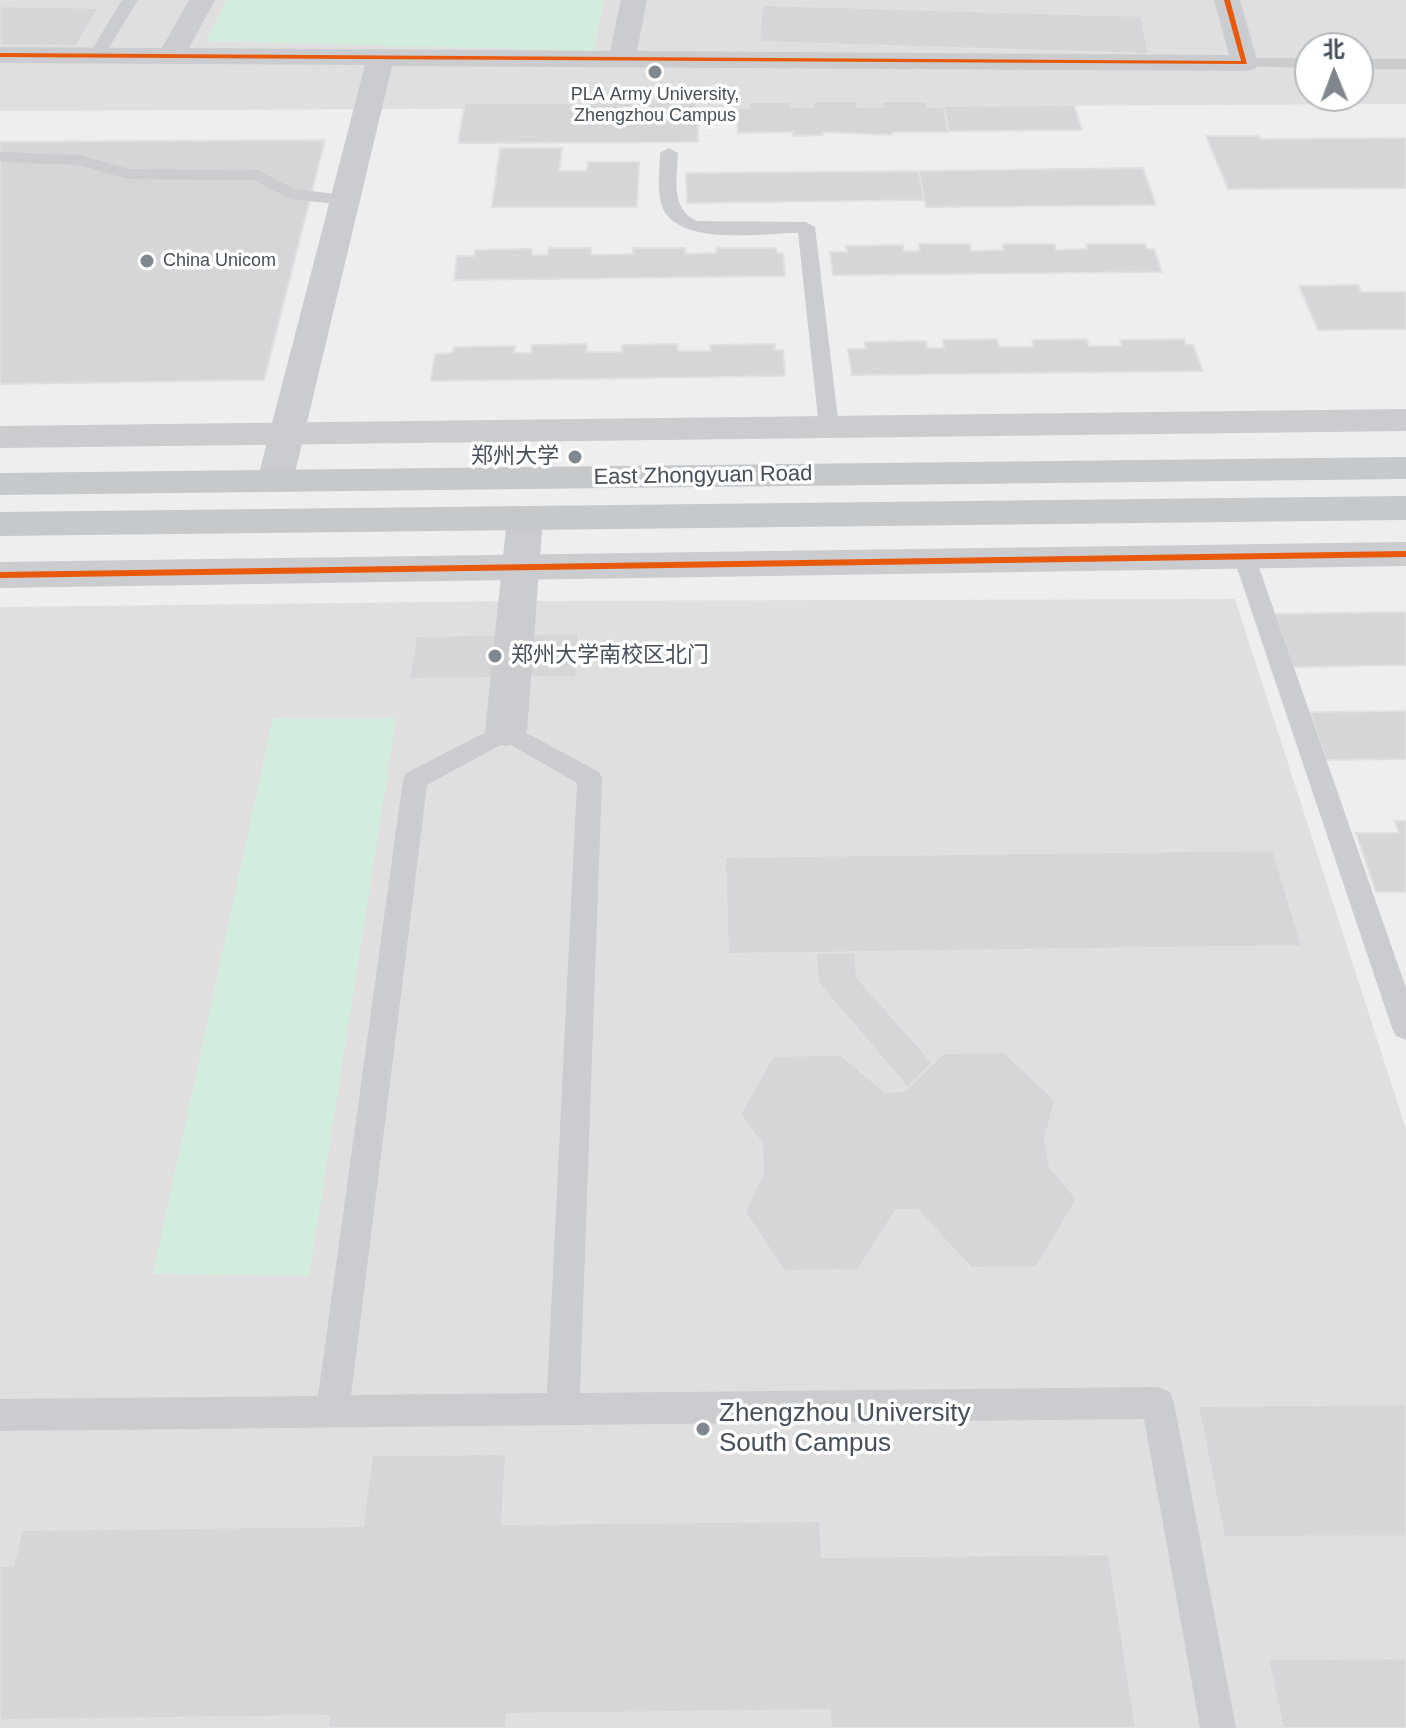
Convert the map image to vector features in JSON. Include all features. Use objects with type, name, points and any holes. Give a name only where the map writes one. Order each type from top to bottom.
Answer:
[{"type":"main road","name":"East Zhongyuan Road","points":[[0,484],[1406,468]]},
{"type":"main road","name":"East Zhongyuan Road","points":[[0,524],[1406,508]]},
{"type":"street","points":[[171,56],[202,0]]},
{"type":"street","points":[[622,59],[634,0]]},
{"type":"street","points":[[0,55],[1245,63],[1227,0]]},
{"type":"street","points":[[275,481],[289,435],[381,57]]},
{"type":"street","points":[[0,437],[1406,420]]},
{"type":"street","points":[[506,731],[525,518]]},
{"type":"street","points":[[0,575],[1406,554]]},
{"type":"lane","points":[[96,56],[130,0]]},
{"type":"lane","points":[[1245,63],[1294,63]]},
{"type":"lane","points":[[1374,64],[1406,64]]},
{"type":"lane","points":[[669,153],[670,209],[675,219],[688,226],[705,229],[806,227],[829,427]]},
{"type":"lane","points":[[0,157],[79,160],[128,174],[258,175],[291,194],[344,200]]},
{"type":"lane","points":[[1244,556],[1406,1028]]},
{"type":"lane","points":[[332,1412],[415,780],[506,731],[590,779],[563,1409]]},
{"type":"lane","points":[[0,1415],[1158,1403],[1218,1728]]},
{"type":"shaded area","name":"PLA Army University, Zhengzhou Campus","points":[[0,0],[1406,0],[1406,104],[1374,104],[1374,32],[1294,32],[1294,105],[0,111]]},
{"type":"shaded area","name":"Zhengzhou University South Campus","points":[[1235,599],[1406,1129],[1406,1728],[0,1728],[0,607],[519,601]]},
{"type":"green space","points":[[227,0],[604,0],[594,51],[206,41]]},
{"type":"green space","points":[[273,718],[396,718],[309,1276],[153,1274]]},
{"type":"building","points":[[762,5],[1141,16],[1149,54],[759,42]]},
{"type":"building","points":[[0,6],[99,8],[76,46],[0,45]]},
{"type":"building","points":[[813,101],[856,101],[857,107],[883,107],[882,101],[927,101],[928,107],[944,107],[949,132],[892,132],[892,135],[822,132],[823,135],[793,136],[793,132],[738,133],[737,108],[749,108],[749,102],[791,102],[792,107],[814,107]]},
{"type":"building","points":[[697,102],[698,142],[458,143],[465,103]]},
{"type":"building","points":[[1074,105],[1082,130],[948,131],[944,106]]},
{"type":"building","points":[[1206,136],[1259,136],[1260,139],[1406,138],[1406,188],[1228,189]]},
{"type":"building","name":"China Unicom","points":[[325,140],[264,380],[0,384],[0,142]]},
{"type":"building","points":[[500,148],[562,148],[559,171],[587,171],[588,162],[639,162],[637,207],[492,207]]},
{"type":"building","points":[[1143,168],[1156,205],[926,207],[919,171]]},
{"type":"building","points":[[919,171],[924,200],[687,203],[686,173]]},
{"type":"building","points":[[919,244],[970,244],[971,251],[1004,250],[1003,244],[1054,244],[1056,250],[1087,249],[1086,244],[1145,244],[1147,249],[1154,249],[1162,272],[833,275],[830,252],[847,252],[846,246],[903,245],[904,251],[920,251]]},
{"type":"building","points":[[548,248],[591,248],[591,255],[633,254],[633,248],[685,248],[685,254],[716,253],[716,248],[776,248],[777,253],[783,253],[785,276],[454,280],[457,256],[475,256],[475,250],[532,249],[532,255],[548,255]]},
{"type":"building","points":[[1358,285],[1361,292],[1406,292],[1406,329],[1318,330],[1299,286]]},
{"type":"building","points":[[997,339],[999,347],[1034,347],[1032,340],[1087,339],[1089,346],[1122,346],[1120,340],[1184,339],[1186,345],[1193,345],[1203,371],[852,375],[848,349],[866,349],[865,342],[926,341],[927,348],[944,348],[943,340]]},
{"type":"building","points":[[587,344],[586,352],[622,352],[622,345],[677,344],[678,351],[711,351],[710,345],[775,344],[775,350],[783,350],[785,376],[431,381],[435,354],[453,353],[454,347],[515,346],[514,353],[531,353],[532,345]]},
{"type":"building","points":[[1406,612],[1406,665],[1293,667],[1275,614]]},
{"type":"building","name":"郑州大学南校区北门","points":[[579,633],[576,677],[409,679],[416,636]]},
{"type":"building","points":[[1406,711],[1406,759],[1326,760],[1310,712]]},
{"type":"building","points":[[1395,821],[1406,821],[1406,892],[1376,892],[1356,833],[1399,833]]},
{"type":"building","points":[[1273,850],[1302,946],[728,954],[725,857]]},
{"type":"building","points":[[855,952],[857,977],[933,1063],[908,1088],[818,983],[816,953]]},
{"type":"building","points":[[1004,1052],[1055,1100],[1045,1139],[1050,1167],[1077,1199],[1037,1267],[971,1268],[917,1210],[896,1210],[858,1270],[784,1271],[745,1212],[763,1172],[762,1144],[740,1114],[773,1056],[841,1055],[885,1092],[904,1091],[943,1053]]},
{"type":"building","points":[[1406,1404],[1406,1536],[1224,1537],[1198,1406]]},
{"type":"building","points":[[506,1454],[502,1524],[820,1521],[822,1557],[1109,1554],[1136,1728],[831,1728],[830,1710],[507,1714],[506,1728],[328,1728],[329,1716],[3,1720],[0,1728],[0,1566],[13,1566],[22,1530],[363,1526],[372,1455]]},
{"type":"building","points":[[1406,1658],[1406,1728],[1283,1728],[1268,1659]]},
{"type":"cycle path","points":[[0,55],[1245,63],[1227,0]]},
{"type":"cycle path","points":[[0,575],[1406,554]]},
{"type":"place","name":"PLA Army University, Zhengzhou Campus","points":[[655,72]]},
{"type":"place","name":"China Unicom","points":[[147,261]]},
{"type":"place","name":"郑州大学","points":[[575,457]]},
{"type":"place","name":"郑州大学南校区北门","points":[[495,656]]},
{"type":"place","name":"Zhengzhou University South Campus","points":[[703,1429]]}]
